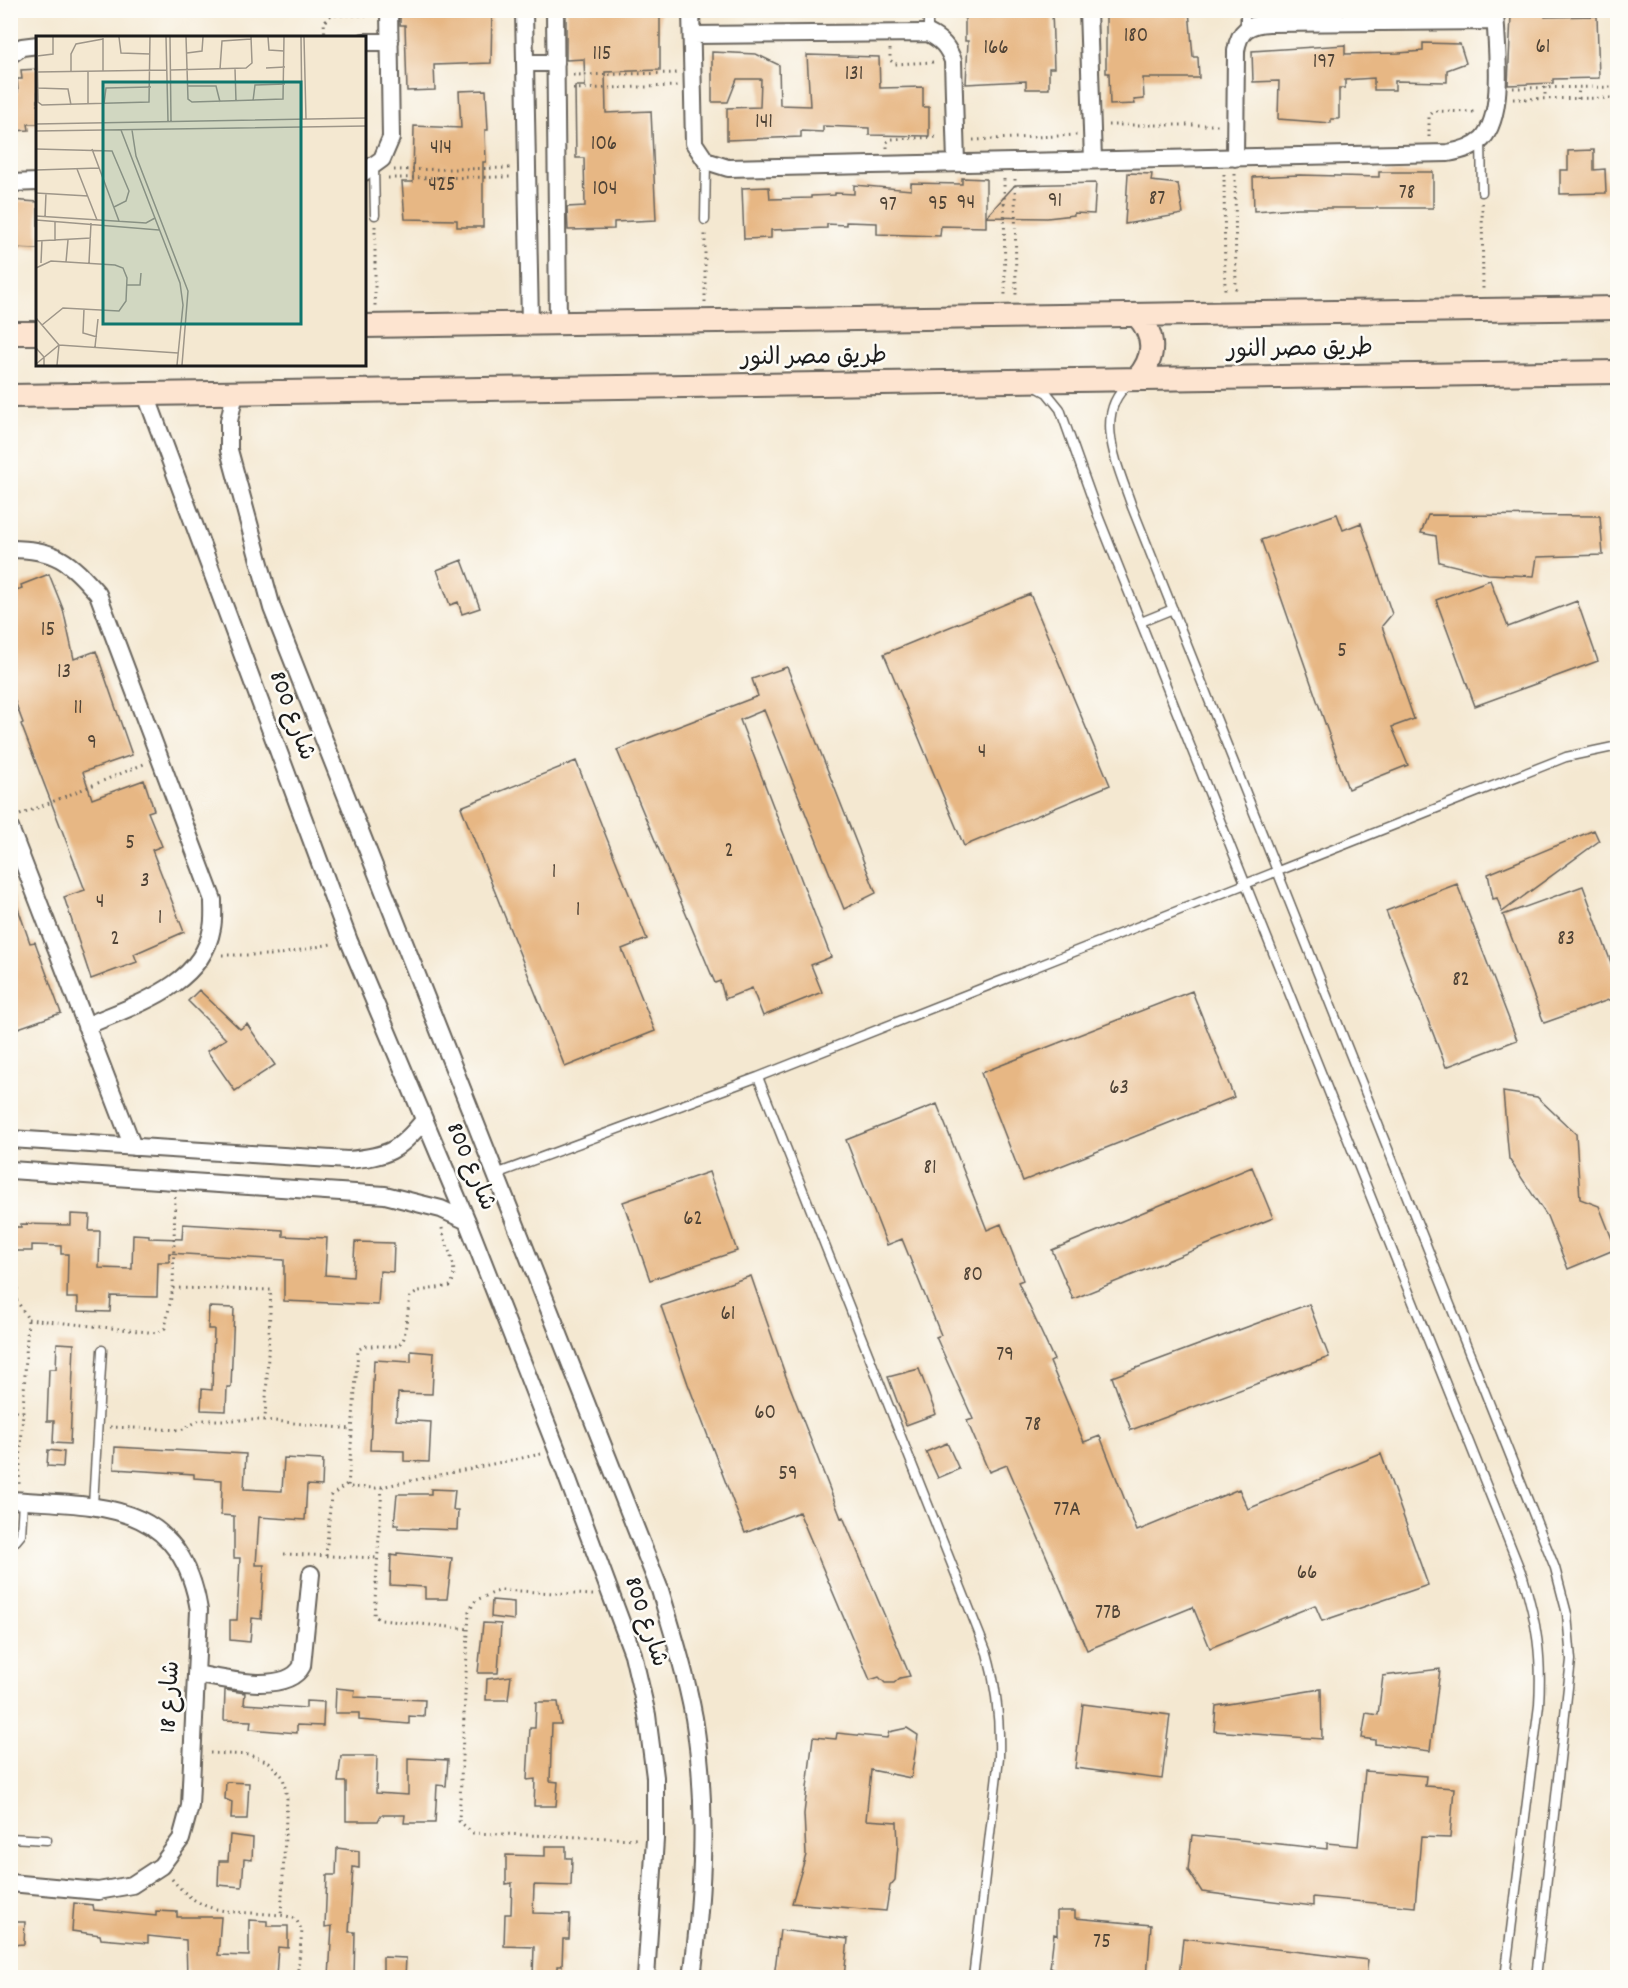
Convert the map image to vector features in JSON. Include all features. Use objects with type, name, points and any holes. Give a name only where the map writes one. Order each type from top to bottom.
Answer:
[{"type":"street","points":[[524,10],[530,324]]},
{"type":"street","points":[[555,10],[558,323]]},
{"type":"street","points":[[691,10],[694,143],[706,161],[728,168],[1093,160],[1229,158],[1429,154],[1466,150],[1481,139],[1491,126],[1496,100],[1495,16],[1269,23],[1245,28],[1238,38],[1236,51],[1235,125],[1229,158]]},
{"type":"street","points":[[1088,10],[1093,160]]},
{"type":"street","points":[[372,172],[388,149],[391,138],[389,12]]},
{"type":"street","points":[[692,35],[928,33],[940,39],[949,49],[953,61],[956,163]]},
{"type":"street","points":[[366,42],[390,42]]},
{"type":"street","points":[[10,55],[22,47],[36,45]]},
{"type":"street","points":[[525,63],[556,76]]},
{"type":"street","points":[[10,183],[36,182]]},
{"type":"street","name":"طريق مصر النور","points":[[370,326],[1617,308]]},
{"type":"street","points":[[1137,315],[1147,326],[1152,339],[1152,354],[1147,368],[1137,379]]},
{"type":"street","points":[[10,333],[36,333]]},
{"type":"street","name":"طريق مصر النور","points":[[10,396],[1617,372]]},
{"type":"street","name":"شارع 800","points":[[235,393],[229,421],[229,450],[273,608],[660,1590],[680,1654],[694,1718],[701,1784],[703,1850],[692,1977]]},
{"type":"street","name":"شارع 800","points":[[146,394],[349,941],[467,1221],[613,1596],[633,1654],[647,1715],[655,1777],[656,1839],[646,1977]]},
{"type":"street","points":[[10,549],[38,549],[73,565],[98,594],[213,900],[212,928],[202,955],[184,977],[160,992],[86,1026]]},
{"type":"street","points":[[10,828],[133,1146]]},
{"type":"street","points":[[10,1139],[348,1160],[378,1157],[394,1149],[405,1143],[424,1120]]},
{"type":"street","points":[[10,1170],[385,1195],[441,1209],[467,1221]]},
{"type":"street","name":"شارع 18","points":[[10,1883],[98,1891],[132,1885],[161,1866],[181,1839],[190,1806],[199,1610],[194,1580],[180,1553],[159,1531],[132,1516],[93,1505],[17,1500]]},
{"type":"street","points":[[196,1674],[226,1680],[266,1682],[292,1678],[298,1673],[302,1666],[311,1574]]},
{"type":"lane","points":[[928,10],[928,33]]},
{"type":"lane","points":[[1245,10],[1245,28]]},
{"type":"lane","points":[[1481,139],[1482,192]]},
{"type":"lane","points":[[705,220],[706,161]]},
{"type":"lane","points":[[372,172],[375,215]]},
{"type":"lane","points":[[1137,379],[1115,398],[1109,424],[1114,452],[1132,507],[1555,1568],[1567,1614],[1571,1660],[1568,1708],[1536,1977]]},
{"type":"lane","points":[[1028,382],[1047,393],[1060,409],[1141,622],[1523,1576],[1536,1618],[1541,1661],[1539,1705],[1506,1977]]},
{"type":"lane","points":[[1141,622],[1173,609]]},
{"type":"lane","points":[[496,1174],[758,1077],[1566,757],[1617,746]]},
{"type":"lane","points":[[758,1077],[987,1653],[996,1687],[1000,1722],[999,1757],[974,1977]]},
{"type":"lane","points":[[93,1505],[102,1350]]},
{"type":"lane","points":[[10,1542],[16,1541],[21,1535],[17,1500]]},
{"type":"lane","points":[[10,1838],[47,1840]]},
{"type":"path","points":[[325,36],[324,22],[331,15],[389,12]]},
{"type":"path","points":[[890,33],[890,60],[895,64],[953,61]]},
{"type":"path","points":[[556,76],[693,80]]},
{"type":"path","points":[[556,76],[693,80]]},
{"type":"path","points":[[1545,87],[1545,99]]},
{"type":"path","points":[[1429,154],[1431,113],[1545,87],[1617,87]]},
{"type":"path","points":[[1578,99],[1579,87]]},
{"type":"path","points":[[1496,100],[1617,99]]},
{"type":"path","points":[[888,165],[887,142],[891,139],[956,139],[1092,130],[1235,125]]},
{"type":"path","points":[[1229,158],[1224,200],[1231,313]]},
{"type":"path","points":[[1229,158],[1235,200],[1231,313]]},
{"type":"path","points":[[1010,162],[1005,205],[1011,316]]},
{"type":"path","points":[[1010,162],[1015,205],[1011,316]]},
{"type":"path","points":[[372,172],[443,169],[527,172]]},
{"type":"path","points":[[443,169],[443,177]]},
{"type":"path","points":[[478,169],[478,177]]},
{"type":"path","points":[[372,172],[443,177],[478,177],[527,172]]},
{"type":"path","points":[[1482,192],[1483,310]]},
{"type":"path","points":[[1224,200],[1235,200]]},
{"type":"path","points":[[1005,205],[1015,205]]},
{"type":"path","points":[[370,326],[375,215]]},
{"type":"path","points":[[705,220],[705,321]]},
{"type":"path","points":[[10,819],[160,757]]},
{"type":"path","points":[[202,955],[276,956],[349,941]]},
{"type":"path","points":[[28,1319],[157,1333],[165,1328],[173,1288],[176,1180]]},
{"type":"path","points":[[326,1556],[331,1497],[347,1484],[358,1350],[364,1346],[399,1346],[404,1338],[410,1297],[419,1291],[450,1286],[454,1280],[442,1231],[441,1209]]},
{"type":"path","points":[[10,1277],[18,1278],[16,1299],[28,1319],[17,1500]]},
{"type":"path","points":[[173,1288],[271,1290],[265,1420]]},
{"type":"path","points":[[10,1411],[23,1412]]},
{"type":"path","points":[[99,1426],[181,1430],[200,1420],[265,1420],[351,1429]]},
{"type":"path","points":[[347,1484],[351,1488],[382,1487],[557,1450]]},
{"type":"path","points":[[382,1487],[373,1611],[377,1619],[469,1629]]},
{"type":"path","points":[[284,1554],[377,1558]]},
{"type":"path","points":[[613,1596],[501,1590],[476,1600],[469,1611],[458,1815],[462,1827],[473,1833],[656,1839]]},
{"type":"path","points":[[192,1752],[249,1755],[269,1762],[283,1777],[287,1798],[281,1915]]},
{"type":"path","points":[[161,1866],[188,1897],[201,1906],[217,1911],[281,1915],[296,1919],[301,1924],[297,1977]]},
{"type":"building","points":[[400,10],[492,10],[491,63],[434,65],[435,90],[407,91],[405,25],[400,25]]},
{"type":"building","points":[[566,10],[660,10],[660,70],[605,72],[606,113],[651,111],[656,220],[614,222],[614,229],[568,230],[567,207],[585,206],[584,158],[576,158],[575,86],[585,86],[584,59],[566,60]]},
{"type":"building","points":[[965,10],[1052,10],[1054,68],[1049,68],[1049,89],[1026,89],[1026,81],[966,84],[968,41],[965,41]]},
{"type":"building","points":[[1189,10],[1193,57],[1198,57],[1199,78],[1143,78],[1144,99],[1134,100],[1135,104],[1110,105],[1109,73],[1106,73],[1106,13]]},
{"type":"building","points":[[1516,10],[1545,10],[1545,17],[1597,16],[1599,78],[1553,79],[1553,83],[1508,85],[1511,15],[1516,15]]},
{"type":"building","points":[[1423,43],[1460,44],[1466,63],[1447,70],[1447,82],[1395,81],[1395,90],[1374,90],[1374,78],[1345,80],[1345,88],[1339,88],[1339,119],[1331,119],[1331,123],[1278,119],[1279,81],[1253,82],[1252,51],[1345,45],[1345,54],[1399,53],[1423,51]]},
{"type":"building","points":[[712,52],[756,54],[779,65],[780,105],[810,106],[807,55],[879,57],[880,88],[923,87],[923,107],[929,107],[929,136],[869,135],[869,128],[823,126],[823,132],[801,131],[801,137],[727,140],[727,108],[760,107],[761,79],[737,79],[728,102],[712,102]]},
{"type":"building","points":[[36,69],[36,124],[28,124],[29,130],[12,131],[10,93],[18,92],[17,79],[22,79],[21,70]]},
{"type":"building","points":[[486,90],[488,130],[485,130],[486,162],[483,162],[483,227],[457,227],[457,220],[405,219],[402,182],[413,182],[414,126],[461,128],[459,91]]},
{"type":"building","points":[[1594,150],[1594,170],[1605,169],[1606,193],[1560,194],[1560,170],[1568,170],[1568,151]]},
{"type":"building","points":[[1379,172],[1433,172],[1433,208],[1297,208],[1254,211],[1253,177],[1299,175],[1379,177]]},
{"type":"building","points":[[1128,173],[1152,174],[1151,181],[1178,184],[1183,214],[1125,224]]},
{"type":"building","points":[[962,178],[986,179],[986,227],[941,226],[940,236],[877,234],[877,223],[846,222],[846,225],[827,224],[827,228],[771,230],[771,238],[744,239],[742,188],[769,187],[770,199],[811,198],[811,196],[835,195],[835,193],[854,194],[854,185],[911,190],[911,183],[962,184]]},
{"type":"building","points":[[1096,183],[1094,214],[1074,213],[1074,215],[1047,218],[986,217],[1015,185]]},
{"type":"building","points":[[10,200],[36,202],[36,249],[10,248]]},
{"type":"building","points":[[1337,514],[1343,530],[1361,523],[1392,614],[1382,626],[1414,719],[1392,727],[1408,765],[1348,789],[1261,540]]},
{"type":"building","points":[[1428,515],[1600,516],[1603,555],[1537,557],[1534,576],[1488,574],[1439,562],[1436,536],[1421,533]]},
{"type":"building","points":[[462,560],[480,608],[462,614],[458,602],[450,605],[437,570]]},
{"type":"building","points":[[49,574],[63,609],[74,659],[96,651],[132,755],[83,772],[92,799],[144,780],[154,810],[148,812],[162,846],[152,850],[184,932],[134,954],[137,962],[91,979],[64,897],[85,890],[21,724],[23,723],[10,688],[10,592]]},
{"type":"building","points":[[1490,580],[1508,627],[1577,601],[1598,661],[1475,706],[1436,600]]},
{"type":"building","points":[[1030,594],[1110,785],[964,846],[884,654]]},
{"type":"building","points":[[787,667],[876,893],[844,909],[764,710],[740,720],[831,957],[811,965],[822,992],[763,1016],[752,988],[725,999],[720,981],[715,983],[617,750],[758,696],[752,679]]},
{"type":"building","points":[[576,761],[647,939],[622,949],[655,1031],[565,1067],[461,807]]},
{"type":"building","points":[[1594,830],[1599,841],[1502,912],[1497,898],[1493,899],[1488,874]]},
{"type":"building","points":[[1457,884],[1517,1040],[1446,1067],[1386,911]]},
{"type":"building","points":[[1583,886],[1617,979],[1617,997],[1544,1023],[1503,915]]},
{"type":"building","points":[[13,894],[30,943],[35,942],[61,1013],[10,1031],[10,895]]},
{"type":"building","points":[[199,990],[240,1029],[247,1024],[275,1065],[235,1091],[207,1051],[226,1039],[188,1001]]},
{"type":"building","points":[[1192,991],[1234,1097],[1023,1181],[981,1073]]},
{"type":"building","points":[[1503,1092],[1537,1097],[1576,1134],[1580,1199],[1599,1206],[1616,1249],[1568,1269],[1547,1216],[1509,1159]]},
{"type":"building","points":[[937,1104],[987,1230],[1001,1224],[1023,1280],[1018,1282],[1054,1360],[1050,1362],[1084,1442],[1100,1436],[1137,1531],[1239,1489],[1248,1509],[1381,1454],[1428,1585],[1322,1621],[1315,1605],[1210,1648],[1193,1607],[1087,1650],[1007,1465],[989,1472],[967,1421],[973,1419],[936,1337],[941,1335],[902,1239],[887,1245],[846,1140]]},
{"type":"building","points":[[1252,1167],[1273,1218],[1073,1299],[1052,1250]]},
{"type":"building","points":[[709,1172],[737,1251],[650,1280],[623,1202]]},
{"type":"building","points":[[71,1214],[90,1215],[89,1231],[100,1231],[99,1268],[132,1269],[133,1234],[149,1235],[149,1238],[182,1239],[183,1224],[283,1230],[283,1236],[327,1238],[325,1275],[353,1277],[355,1242],[394,1243],[393,1272],[380,1271],[378,1305],[284,1301],[284,1260],[169,1253],[169,1262],[158,1262],[157,1297],[111,1296],[110,1312],[78,1311],[78,1298],[67,1298],[68,1254],[61,1254],[61,1246],[32,1245],[32,1251],[10,1251],[10,1227],[21,1227],[21,1224],[71,1225]]},
{"type":"building","points":[[751,1276],[785,1374],[841,1518],[843,1517],[910,1676],[900,1678],[894,1683],[885,1683],[879,1677],[870,1680],[799,1512],[745,1533],[688,1384],[661,1306]]},
{"type":"building","points":[[1309,1304],[1329,1357],[1131,1430],[1112,1377]]},
{"type":"building","points":[[209,1307],[234,1308],[231,1387],[227,1387],[226,1411],[201,1410],[202,1389],[212,1390],[214,1329],[208,1329]]},
{"type":"building","points":[[57,1343],[74,1344],[70,1444],[53,1443],[54,1421],[47,1421],[49,1369],[56,1369]]},
{"type":"building","points":[[411,1351],[434,1353],[432,1394],[398,1393],[396,1420],[431,1422],[429,1462],[404,1461],[404,1451],[370,1450],[374,1360],[411,1362]]},
{"type":"building","points":[[919,1369],[936,1414],[906,1425],[888,1377]]},
{"type":"building","points":[[947,1443],[959,1469],[938,1478],[926,1452]]},
{"type":"building","points":[[115,1447],[246,1454],[244,1489],[282,1491],[284,1458],[323,1460],[322,1486],[307,1485],[305,1520],[259,1517],[256,1565],[264,1565],[261,1619],[252,1618],[250,1642],[230,1640],[230,1620],[237,1620],[240,1558],[234,1558],[234,1516],[221,1515],[222,1480],[194,1478],[194,1474],[114,1469]]},
{"type":"building","points":[[48,1450],[64,1452],[63,1467],[47,1466]]},
{"type":"building","points":[[431,1489],[455,1490],[453,1510],[458,1510],[457,1530],[398,1528],[398,1525],[394,1525],[397,1494],[431,1494]]},
{"type":"building","points":[[397,1553],[452,1558],[447,1599],[425,1599],[425,1587],[390,1585],[391,1555],[397,1556]]},
{"type":"building","points":[[492,1600],[514,1602],[514,1620],[491,1617]]},
{"type":"building","points":[[483,1623],[501,1624],[498,1673],[478,1673]]},
{"type":"building","points":[[1440,1669],[1430,1751],[1375,1744],[1375,1740],[1362,1738],[1366,1713],[1378,1715],[1383,1676]]},
{"type":"building","points":[[511,1676],[508,1700],[486,1700],[487,1679]]},
{"type":"building","points":[[336,1688],[355,1690],[354,1697],[425,1700],[424,1717],[409,1716],[409,1724],[359,1720],[359,1713],[335,1713]]},
{"type":"building","points":[[1321,1689],[1322,1739],[1214,1731],[1216,1706]]},
{"type":"building","points":[[225,1690],[245,1693],[244,1704],[306,1708],[306,1701],[324,1702],[323,1726],[297,1725],[297,1733],[250,1729],[251,1721],[224,1720]]},
{"type":"building","points":[[536,1702],[558,1702],[561,1724],[552,1724],[550,1781],[558,1782],[556,1806],[534,1806],[535,1779],[527,1780],[530,1728],[535,1728]]},
{"type":"building","points":[[1083,1704],[1170,1715],[1162,1779],[1075,1768]]},
{"type":"building","points":[[907,1728],[918,1735],[911,1778],[871,1770],[866,1820],[897,1822],[895,1880],[890,1886],[886,1911],[792,1903],[806,1855],[804,1814],[813,1737],[836,1739],[837,1733],[887,1738],[889,1732]]},
{"type":"building","points":[[341,1756],[377,1756],[376,1793],[408,1795],[408,1758],[448,1760],[446,1786],[437,1785],[435,1823],[404,1823],[405,1815],[381,1815],[378,1821],[346,1821],[346,1782],[338,1782]]},
{"type":"building","points":[[1365,1771],[1426,1776],[1425,1786],[1454,1788],[1450,1838],[1421,1837],[1415,1907],[1313,1897],[1313,1906],[1202,1892],[1188,1870],[1192,1835],[1327,1849],[1327,1843],[1358,1846]]},
{"type":"building","points":[[226,1782],[249,1783],[247,1819],[231,1819],[232,1802],[225,1799]]},
{"type":"building","points":[[230,1835],[253,1838],[252,1860],[244,1859],[242,1887],[218,1885],[219,1861],[228,1861]]},
{"type":"building","points":[[545,1846],[566,1846],[566,1858],[572,1858],[571,1886],[534,1885],[533,1913],[570,1914],[569,1939],[563,1939],[562,1966],[558,1966],[558,1977],[533,1977],[534,1947],[504,1946],[505,1914],[511,1914],[512,1883],[506,1884],[506,1855],[545,1856]]},
{"type":"building","points":[[337,1848],[359,1851],[359,1868],[353,1867],[349,1932],[355,1932],[354,1977],[329,1977],[332,1926],[325,1927],[327,1875],[336,1875]]},
{"type":"building","points":[[74,1903],[93,1905],[94,1910],[156,1916],[156,1911],[177,1912],[177,1917],[221,1917],[218,1955],[249,1956],[249,1920],[267,1921],[267,1926],[288,1926],[288,1948],[278,1947],[276,1977],[187,1976],[186,1940],[148,1936],[148,1943],[101,1939],[100,1935],[72,1931]]},
{"type":"building","points":[[1057,1911],[1075,1911],[1075,1918],[1151,1925],[1147,1977],[1074,1976],[1075,1971],[1050,1968],[1054,1934],[1057,1935]]},
{"type":"building","points":[[10,1922],[25,1922],[24,1944],[10,1945]]},
{"type":"building","points":[[780,1930],[848,1939],[844,1977],[774,1977]]},
{"type":"building","points":[[1183,1938],[1368,1960],[1366,1977],[1179,1977]]},
{"type":"building","points":[[383,1957],[406,1958],[405,1977],[383,1977]]}]
